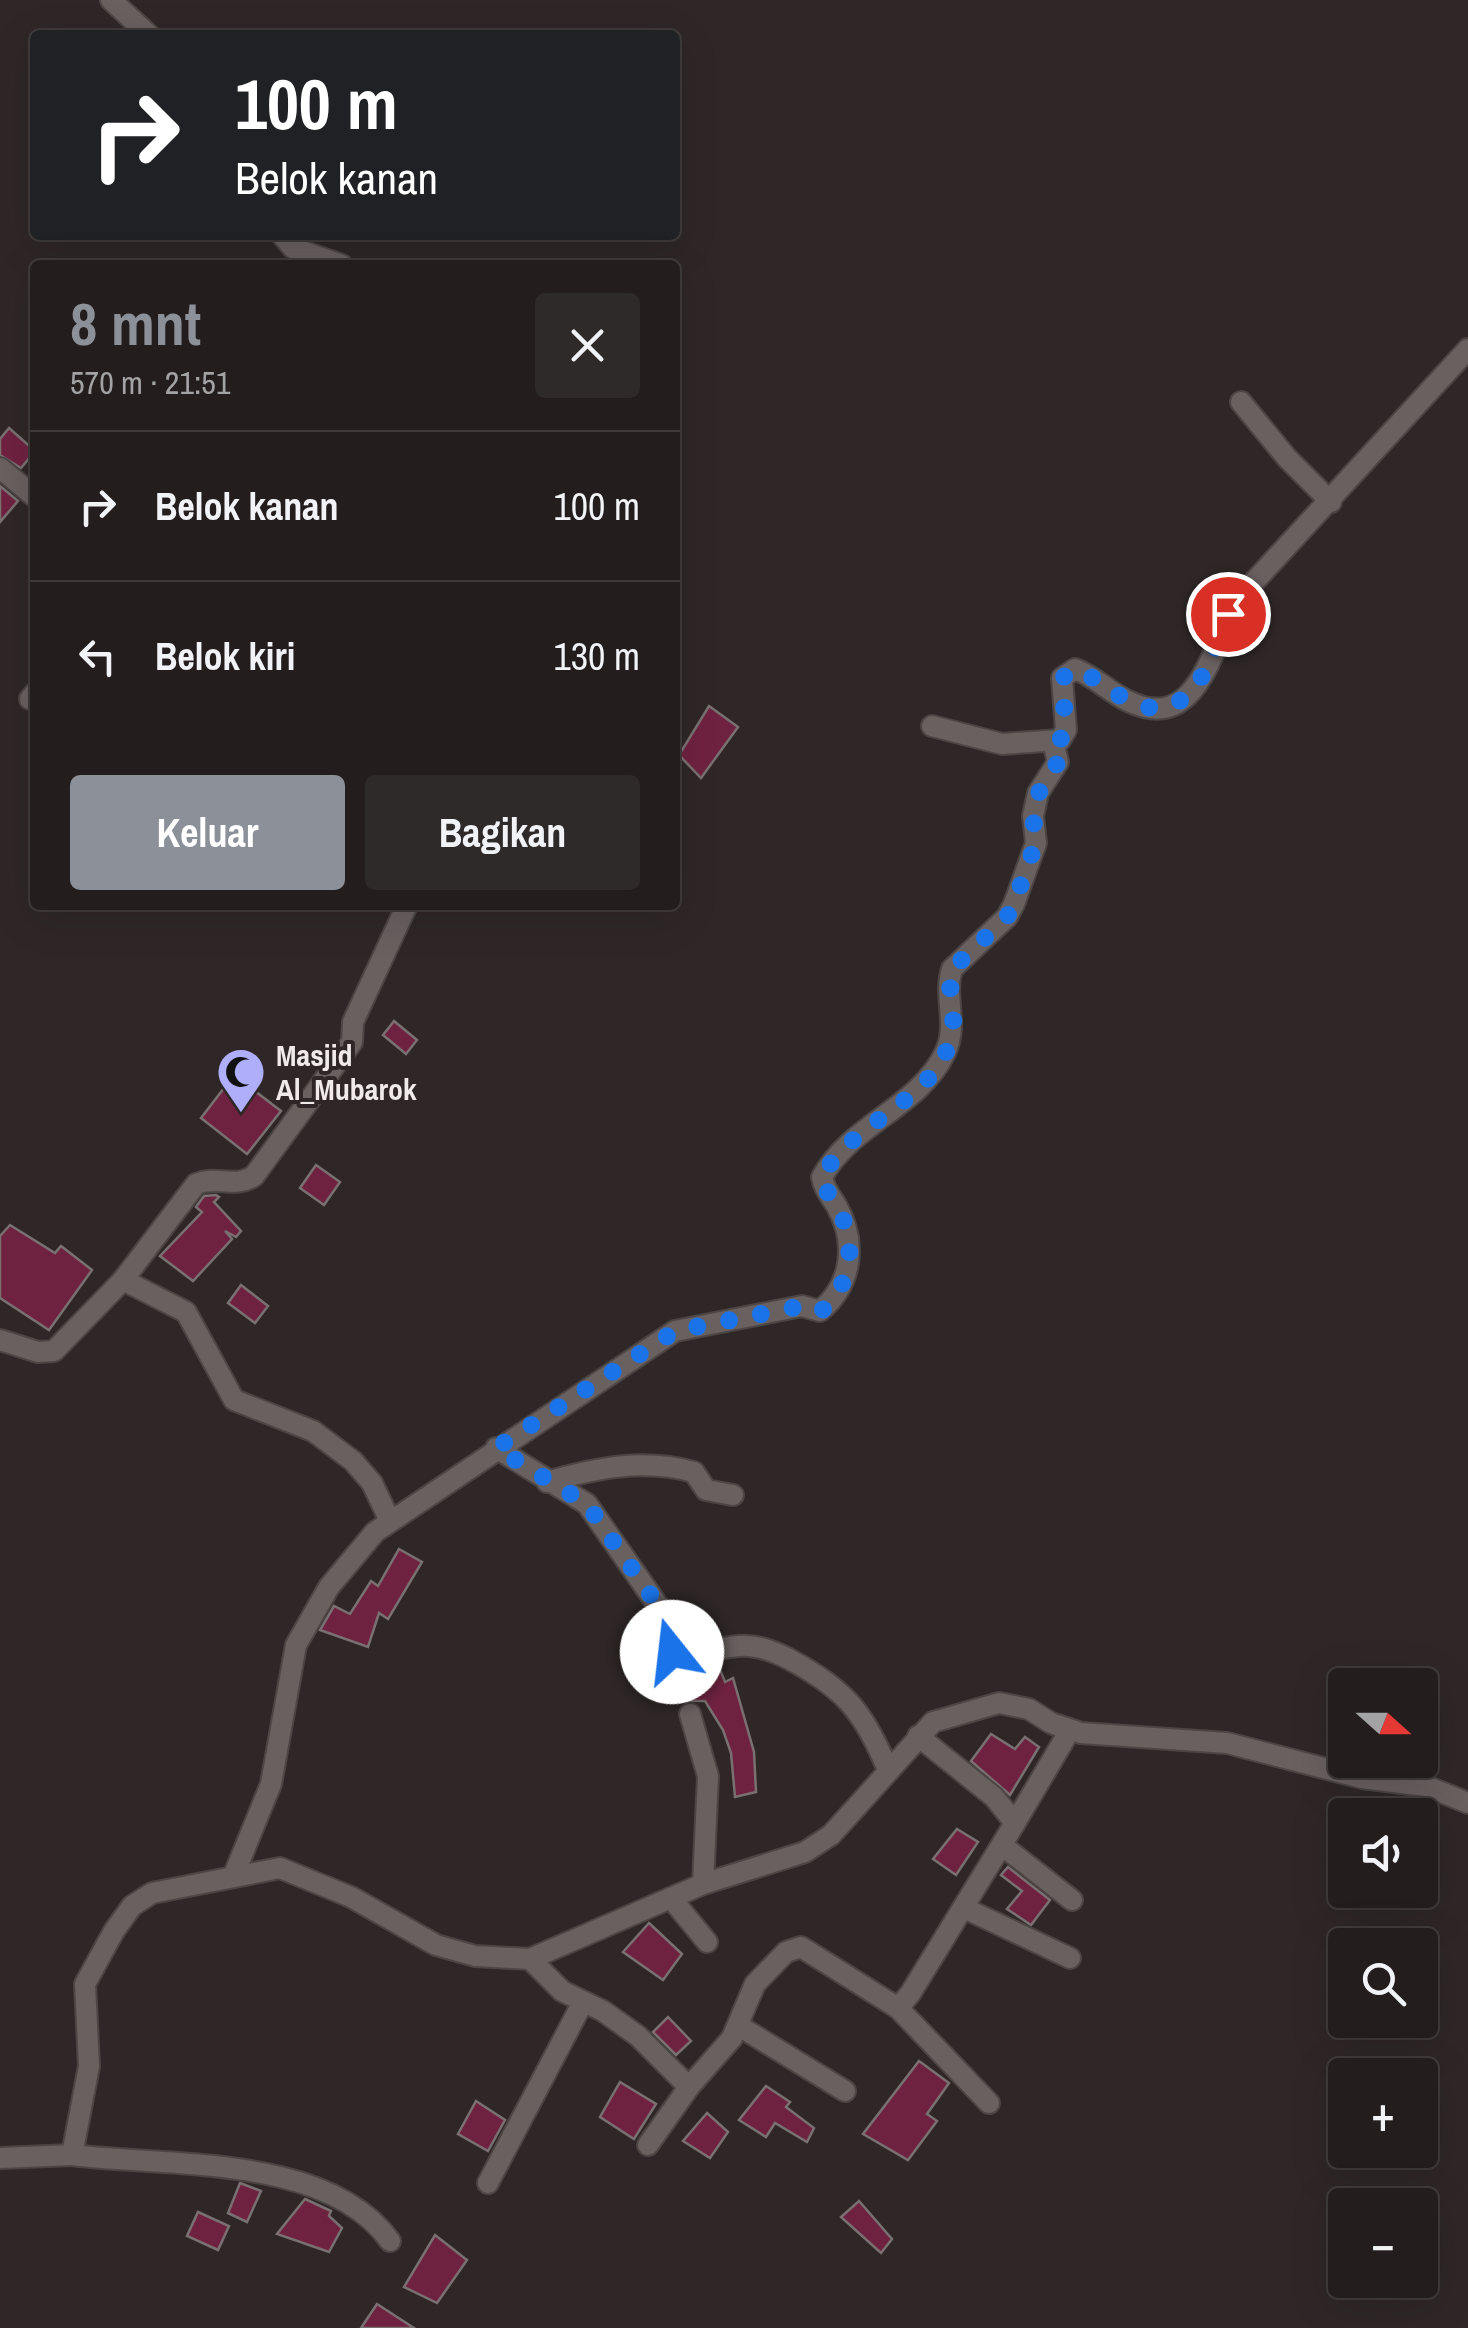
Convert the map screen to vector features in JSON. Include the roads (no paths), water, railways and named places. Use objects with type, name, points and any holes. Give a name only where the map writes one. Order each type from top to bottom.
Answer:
[{"type":"street","points":[[112,0],[143,30]]},
{"type":"street","points":[[286,240],[293,248],[328,260]]},
{"type":"street","points":[[932,726],[1002,744],[1060,740],[1066,730],[1061,697],[1062,678],[1067,671],[1090,675],[1132,703],[1150,707],[1168,707],[1188,696],[1202,681],[1228,614],[1240,596],[1331,502],[1468,349]]},
{"type":"street","points":[[1240,402],[1331,502]]},
{"type":"street","points":[[0,468],[30,493]]},
{"type":"street","points":[[233,1877],[270,1784],[296,1645],[329,1587],[375,1532],[675,1331],[802,1306],[820,1312],[829,1304],[850,1268],[849,1239],[822,1177],[832,1160],[865,1126],[904,1103],[944,1056],[952,1037],[952,969],[1007,917],[1014,904],[1036,842],[1033,816],[1038,794],[1058,762],[1053,742]]},
{"type":"street","points":[[0,1340],[38,1352],[54,1351],[123,1280],[196,1184],[212,1179],[239,1184],[254,1176],[352,1042],[353,1022],[405,910]]},
{"type":"street","points":[[123,1280],[186,1312],[234,1400],[313,1431],[353,1460],[372,1483],[390,1521]]},
{"type":"street","points":[[496,1448],[587,1504],[659,1607],[664,1646],[680,1655],[758,1646],[816,1673],[844,1692],[865,1720],[888,1770]]},
{"type":"street","points":[[547,1482],[607,1464],[666,1467],[694,1472],[706,1490],[733,1495]]},
{"type":"street","points":[[72,2156],[89,2066],[84,1998],[88,1974],[114,1930],[144,1896],[280,1868],[351,1897],[436,1945],[475,1956],[530,1959],[703,1884],[805,1852],[831,1835],[932,1722],[960,1710],[1010,1702],[1070,1730],[1227,1744],[1362,1778],[1426,1786],[1468,1803]]},
{"type":"street","points":[[690,1714],[708,1776],[703,1884]]},
{"type":"street","points":[[898,2008],[1003,1846],[1070,1730]]},
{"type":"street","points":[[918,1736],[994,1798],[1015,1822]]},
{"type":"street","points":[[1003,1846],[1072,1900]]},
{"type":"street","points":[[671,1898],[707,1942]]},
{"type":"street","points":[[964,1908],[1070,1958]]},
{"type":"street","points":[[648,2145],[740,2026],[755,1984],[786,1952],[802,1946],[898,2008],[989,2103]]},
{"type":"street","points":[[530,1959],[562,1991],[638,2036],[690,2086]]},
{"type":"street","points":[[488,2184],[582,2002]]},
{"type":"street","points":[[740,2026],[844,2090]]},
{"type":"street","points":[[0,2158],[72,2156],[254,2171],[324,2192],[362,2210],[390,2241]]},
{"type":"place","name":"Masjid Al_Mubarok","points":[[241,1114]]}]
